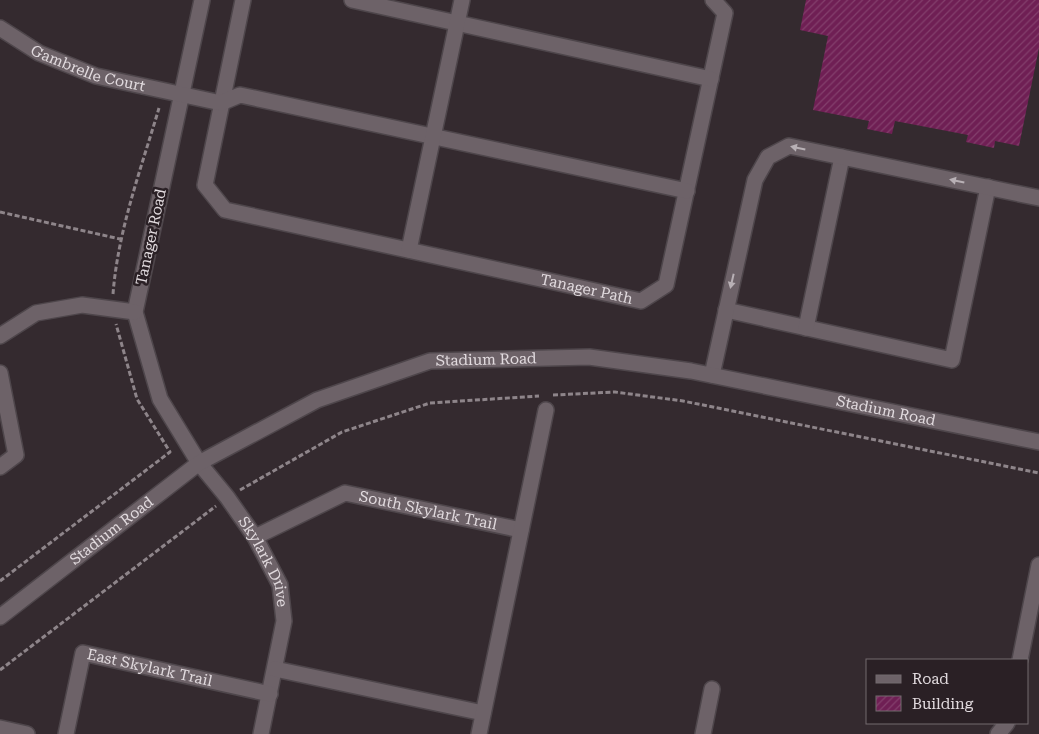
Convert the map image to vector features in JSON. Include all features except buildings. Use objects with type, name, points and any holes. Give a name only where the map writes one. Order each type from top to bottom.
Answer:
[{"type":"street","name":"Tanager Road","points":[[199,463],[160,398],[135,312],[202,0]]},
{"type":"street","name":"Tanager Path","points":[[244,0],[205,185],[225,210],[641,301],[666,285],[725,13],[713,0]]},
{"type":"street","points":[[352,0],[711,79]]},
{"type":"street","points":[[408,250],[462,0]]},
{"type":"street","name":"Gambrelle Court","points":[[0,28],[39,52],[96,76],[181,94]]},
{"type":"street","points":[[181,94],[221,103],[240,95],[687,191]]},
{"type":"street","points":[[712,375],[755,180],[768,157],[789,146],[1039,198]]},
{"type":"street","points":[[806,328],[842,157]]},
{"type":"street","points":[[726,310],[952,360],[988,187]]},
{"type":"street","points":[[0,336],[36,314],[82,305],[135,312]]},
{"type":"street","name":"Stadium Road","points":[[0,617],[199,463],[317,400],[430,361],[589,357],[691,371],[1039,442]]},
{"type":"street","points":[[0,373],[16,455],[0,467]]},
{"type":"street","points":[[479,734],[546,410]]},
{"type":"street","name":"Skylark Drive","points":[[199,463],[255,537],[280,585],[284,621],[261,734]]},
{"type":"street","name":"South Skylark Trail","points":[[255,537],[345,493],[521,530]]},
{"type":"street","points":[[1020,659],[1039,565]]},
{"type":"street","name":"East Skylark Trail","points":[[66,734],[83,653],[270,694]]},
{"type":"street","points":[[275,669],[483,713]]},
{"type":"street","points":[[702,734],[712,689]]},
{"type":"street","points":[[998,734],[1007,724]]},
{"type":"street","points":[[0,728],[26,734]]},
{"type":"path","points":[[0,581],[170,452],[137,399],[112,309],[120,240],[159,108]]},
{"type":"path","points":[[0,212],[120,240]]},
{"type":"path","points":[[0,670],[227,498],[342,432],[430,403],[615,392],[682,400],[1039,473]]}]
